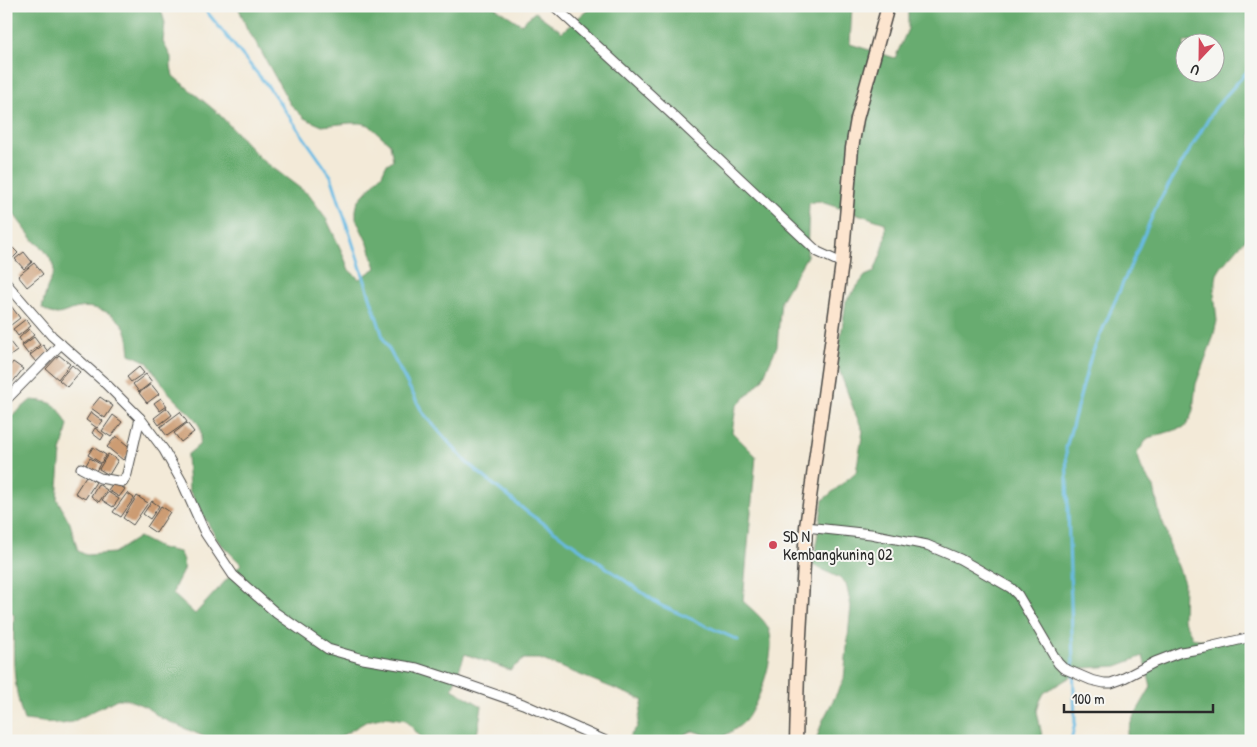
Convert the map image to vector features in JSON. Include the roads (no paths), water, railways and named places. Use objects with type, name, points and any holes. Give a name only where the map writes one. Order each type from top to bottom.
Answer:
[{"type":"street","points":[[554,6],[818,252],[842,263]]},
{"type":"street","points":[[796,741],[806,527],[842,263],[852,148],[857,119],[888,6]]},
{"type":"street","points":[[6,284],[61,344],[104,382],[140,418],[164,450],[182,482],[205,533],[233,575],[276,613],[328,649],[363,659],[417,668],[454,680],[523,704],[606,741]]},
{"type":"street","points":[[6,400],[61,344]]},
{"type":"street","points":[[81,468],[100,478],[122,482],[127,474],[140,418]]},
{"type":"street","points":[[806,527],[871,534],[927,545],[960,558],[1010,588],[1018,595],[1058,663],[1064,668],[1091,680],[1111,683],[1181,652],[1212,647],[1251,637]]},
{"type":"waterway","points":[[202,6],[270,89],[331,176],[384,340],[423,413],[466,462],[527,512],[660,605],[738,640]]},
{"type":"waterway","points":[[1071,741],[1075,723],[1066,448],[1091,356],[1158,203],[1215,108],[1251,67]]},
{"type":"place","name":"SD N Kembangkuning 02","points":[[773,545]]}]
